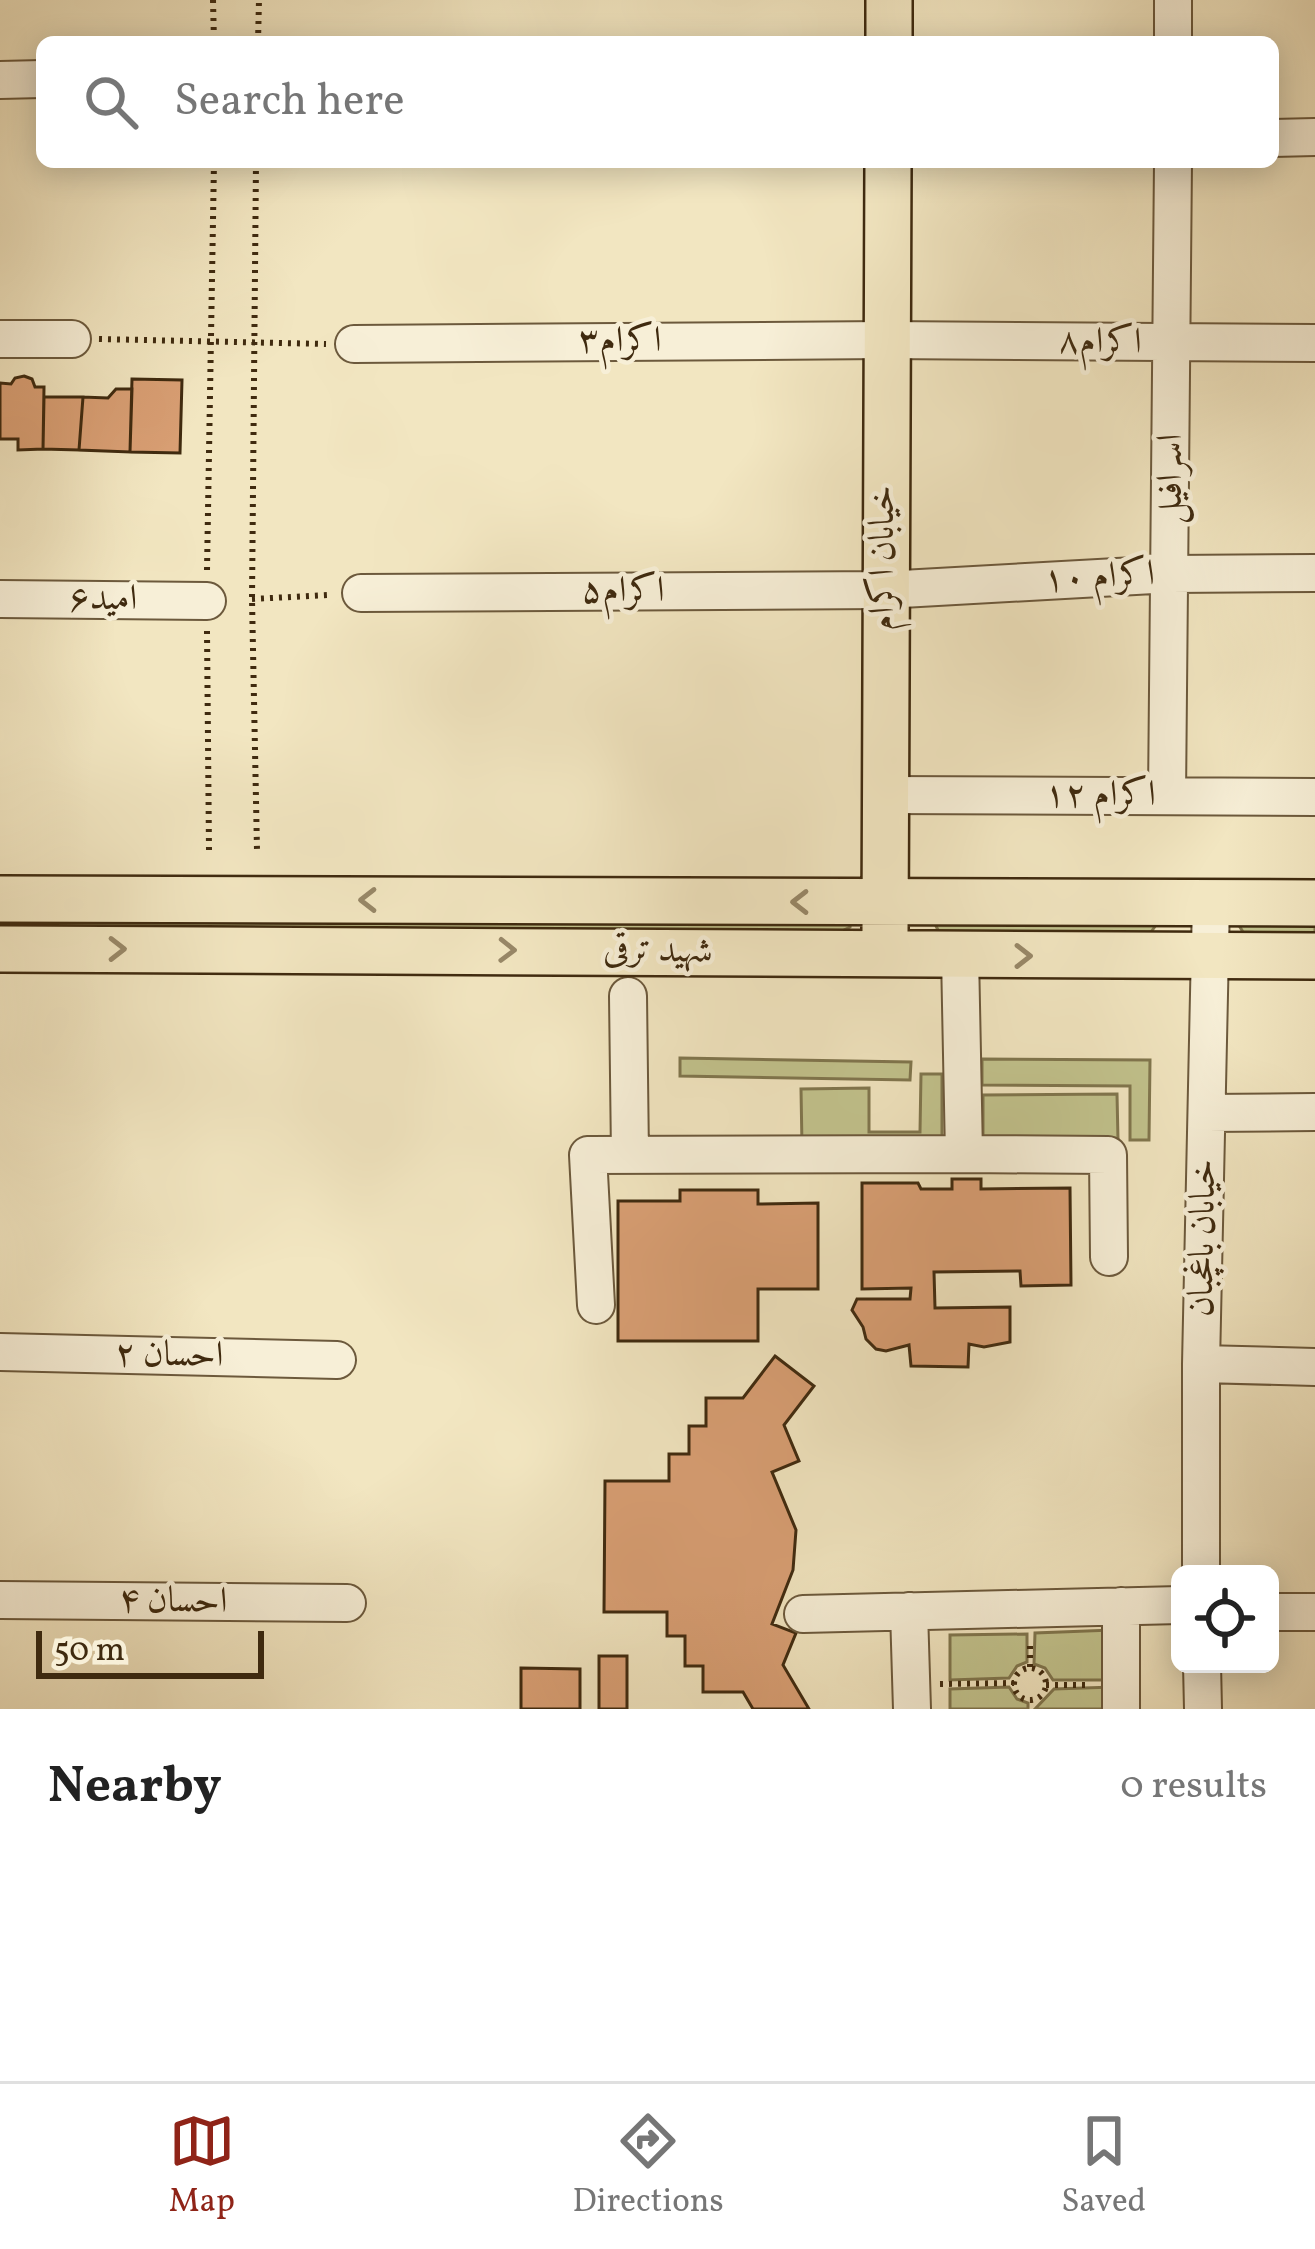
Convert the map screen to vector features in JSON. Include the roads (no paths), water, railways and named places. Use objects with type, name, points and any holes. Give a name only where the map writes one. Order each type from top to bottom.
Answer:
[{"type":"main road","points":[[889,0],[889,36]]},
{"type":"main road","name":"خیابان اکرام","points":[[885,954],[888,168]]},
{"type":"main road","name":"شهید ترقی","points":[[0,899],[1315,903]]},
{"type":"main road","name":"شهید ترقی","points":[[0,949],[1315,956]]},
{"type":"street","points":[[1173,0],[1173,36]]},
{"type":"street","points":[[0,80],[36,79]]},
{"type":"street","points":[[1279,138],[1315,137]]},
{"type":"street","name":"اسرافیل","points":[[1167,796],[1173,168]]},
{"type":"street","points":[[0,338],[72,339]]},
{"type":"street","name":"اکرام۳","points":[[354,344],[885,340]]},
{"type":"street","name":"اکرام۸","points":[[885,340],[1315,343]]},
{"type":"street","name":"اکرام ۱۰","points":[[884,590],[1172,574],[1315,573]]},
{"type":"street","name":"اکرام۵","points":[[361,593],[884,590]]},
{"type":"street","name":"امید۶","points":[[0,599],[207,601]]},
{"type":"street","name":"اکرام ۱۲","points":[[885,795],[1315,797]]},
{"type":"street","name":"خیابان باغچبان","points":[[1202,1565],[1201,1364],[1211,902]]},
{"type":"street","points":[[960,955],[964,1154]]},
{"type":"street","points":[[628,996],[630,1155]]},
{"type":"street","points":[[1208,1113],[1315,1112]]},
{"type":"street","points":[[596,1305],[587,1155],[1108,1155],[1109,1257]]},
{"type":"street","name":"احسان ۲","points":[[0,1352],[338,1360]]},
{"type":"street","points":[[1201,1364],[1315,1366]]},
{"type":"street","name":"احسان ۴","points":[[0,1600],[346,1604]]},
{"type":"street","points":[[802,1614],[1171,1605]]},
{"type":"street","points":[[1121,1606],[1121,1697]]},
{"type":"street","points":[[909,1611],[912,1696]]},
{"type":"street","points":[[1279,1612],[1315,1612]]},
{"type":"street","points":[[1202,1673],[1203,1709]]}]
